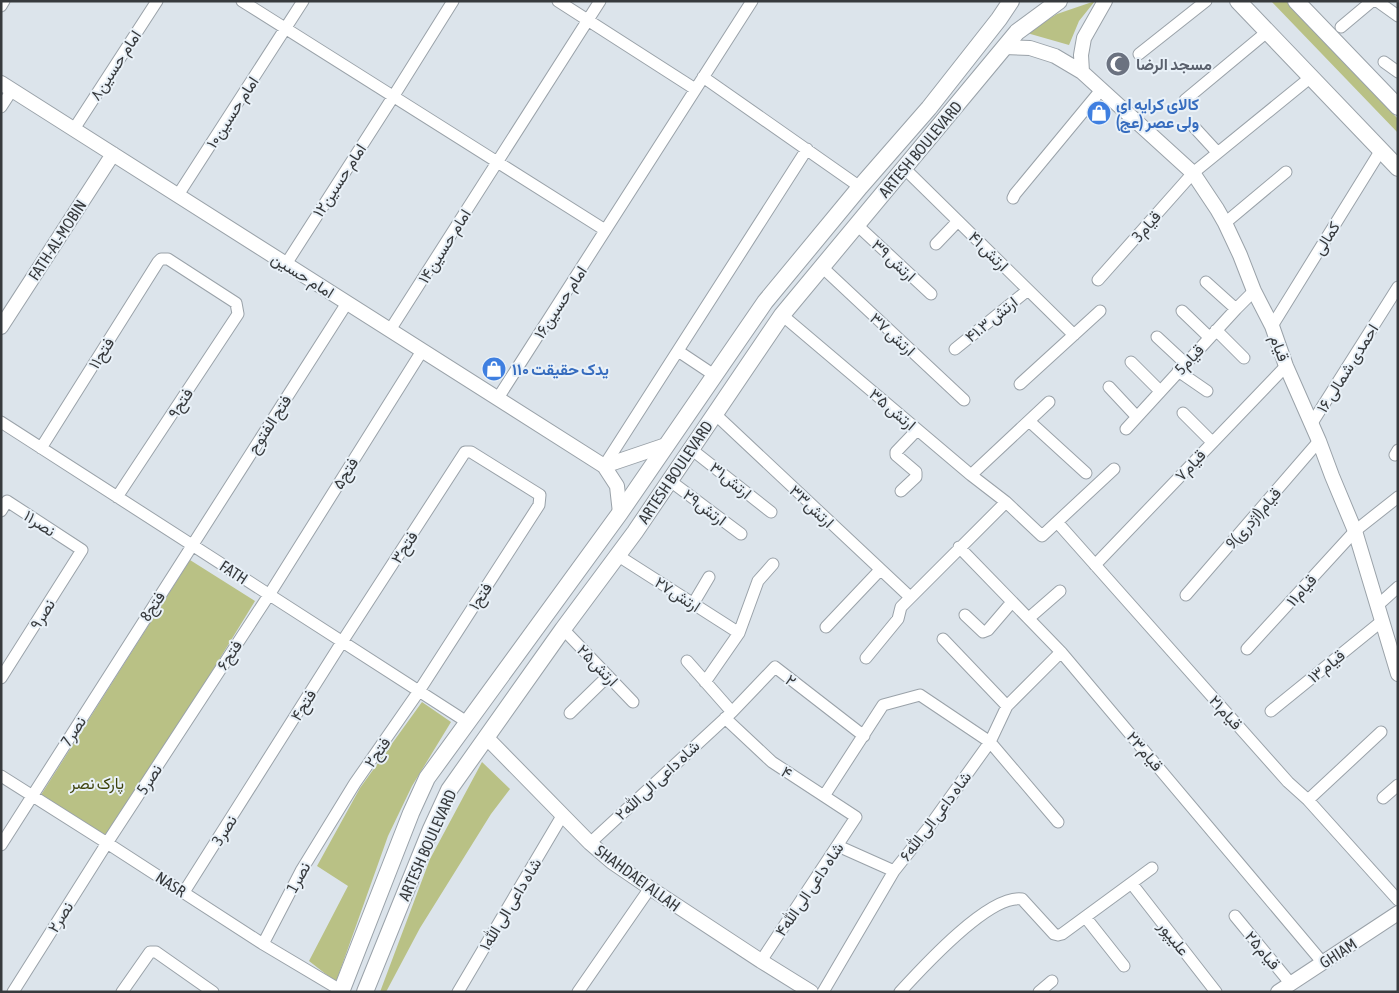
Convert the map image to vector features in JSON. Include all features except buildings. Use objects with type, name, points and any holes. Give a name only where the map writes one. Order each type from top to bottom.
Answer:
[{"type":"main road","name":"ARTESH BOULEVARD","points":[[341,991],[411,813],[427,778],[620,513],[765,302],[860,187],[929,108],[1011,1]]},
{"type":"main road","points":[[1032,22],[1039,11],[1039,1]]},
{"type":"main road","name":"ARTESH BOULEVARD","points":[[365,992],[430,829],[449,790],[486,737],[617,555],[782,315],[1017,32],[1059,1]]},
{"type":"main road","points":[[1238,1],[1398,168]]},
{"type":"main road","points":[[1296,1],[1398,107]]},
{"type":"street","points":[[1,6],[4,1]]},
{"type":"street","name":"امام حسین۸","points":[[74,129],[156,1]]},
{"type":"street","points":[[242,1],[605,230]]},
{"type":"street","name":"امام حسین۱۰","points":[[178,195],[303,1]]},
{"type":"street","name":"امام حسین۱۲","points":[[286,264],[453,1]]},
{"type":"street","points":[[558,1],[696,89]]},
{"type":"street","name":"امام حسین۱۴","points":[[390,330],[600,1]]},
{"type":"street","name":"امام حسین۱۶","points":[[498,398],[752,1]]},
{"type":"street","points":[[1082,72],[1081,55],[1084,38],[1104,1]]},
{"type":"street","points":[[1139,54],[1206,1]]},
{"type":"street","points":[[1341,27],[1372,1]]},
{"type":"street","points":[[1377,1],[1398,16]]},
{"type":"street","points":[[1185,100],[1268,32]]},
{"type":"street","name":"قیام","points":[[1004,47],[1030,48],[1055,56],[1082,72],[1193,173],[1225,223],[1254,291],[1272,326],[1286,366],[1312,423],[1355,531],[1397,672]]},
{"type":"street","points":[[1384,62],[1398,72]]},
{"type":"street","points":[[703,77],[860,187]]},
{"type":"street","name":"قیام3","points":[[1098,280],[1193,173],[1311,77]]},
{"type":"street","points":[[1,107],[7,87]]},
{"type":"street","name":"امام حسین","points":[[7,87],[604,466]]},
{"type":"street","points":[[1013,198],[1101,90]]},
{"type":"street","points":[[1194,127],[1217,152]]},
{"type":"street","points":[[604,466],[807,149]]},
{"type":"street","name":"کمالی","points":[[1272,326],[1380,150]]},
{"type":"street","name":"FATH-AL-MOBIN","points":[[1,327],[113,154]]},
{"type":"street","name":"ارتش ۴۱","points":[[904,168],[1074,335]]},
{"type":"street","points":[[1225,223],[1286,172]]},
{"type":"street","points":[[936,244],[958,221]]},
{"type":"street","name":"ارتش ۳۹","points":[[857,225],[931,294]]},
{"type":"street","name":"۹فتح","points":[[118,497],[238,314],[236,303],[168,259],[162,259]]},
{"type":"street","name":"۱۱فتح","points":[[41,448],[152,271],[162,259]]},
{"type":"street","name":"ارتش ۳۷","points":[[822,267],[964,400]]},
{"type":"street","points":[[1206,282],[1236,308]]},
{"type":"street","name":"احمدی شمالی ۱۶","points":[[1312,423],[1398,286]]},
{"type":"street","name":"ارتش ۴۱.۳","points":[[955,349],[1028,290]]},
{"type":"street","name":"قیام5","points":[[1126,429],[1236,308],[1254,291]]},
{"type":"street","name":"فتح الفتوح","points":[[191,545],[347,303]]},
{"type":"street","points":[[1020,384],[1100,311]]},
{"type":"street","points":[[1182,311],[1244,358]]},
{"type":"street","name":"ارتش ۳۵","points":[[782,315],[971,475],[1006,502],[1042,536],[1057,522]]},
{"type":"street","points":[[1157,338],[1182,367],[1207,391]]},
{"type":"street","name":"۵فتح","points":[[269,595],[422,350]]},
{"type":"street","points":[[678,351],[714,375]]},
{"type":"street","points":[[1131,362],[1160,391]]},
{"type":"street","name":"قیام۷","points":[[1095,565],[1286,366]]},
{"type":"street","points":[[1109,387],[1137,417]]},
{"type":"street","points":[[971,475],[1049,402]]},
{"type":"street","points":[[1183,413],[1212,442]]},
{"type":"street","name":"ارتش۳۳","points":[[715,414],[910,597]]},
{"type":"street","points":[[1030,421],[1086,473]]},
{"type":"street","name":"FATH","points":[[1,422],[467,722]]},
{"type":"street","points":[[901,491],[916,476],[916,472],[896,455],[896,452],[918,430]]},
{"type":"street","name":"قیام(اژدری)9","points":[[1186,594],[1319,441]]},
{"type":"street","points":[[604,466],[666,445]]},
{"type":"street","name":"ارتش۳۱","points":[[691,449],[771,512]]},
{"type":"street","name":"۳فتح","points":[[342,642],[465,452],[471,452],[540,495],[540,500]]},
{"type":"street","points":[[604,466],[617,486],[620,513]]},
{"type":"street","points":[[1057,522],[1114,469]]},
{"type":"street","name":"ارتش۲۹","points":[[669,480],[741,534]]},
{"type":"street","name":"قیام۱۱","points":[[1247,650],[1355,531],[1398,497]]},
{"type":"street","name":"۱فتح","points":[[419,692],[539,505],[540,500]]},
{"type":"street","name":"۱۱نصر","points":[[1,511],[7,502],[82,550]]},
{"type":"street","points":[[866,658],[898,619],[901,606],[1006,502]]},
{"type":"street","name":"قیام۲۱","points":[[1057,522],[1281,774],[1308,800],[1398,900]]},
{"type":"street","name":"8فتح","points":[[114,667],[191,545]]},
{"type":"street","name":"قیام۲۳","points":[[959,547],[1061,652],[1323,963]]},
{"type":"street","name":"۹نصر","points":[[1,678],[82,550]]},
{"type":"street","name":"ارتش۲۷","points":[[617,555],[739,634]]},
{"type":"street","points":[[705,682],[739,634],[758,581],[773,564]]},
{"type":"street","points":[[826,627],[880,570]]},
{"type":"street","points":[[693,604],[709,577]]},
{"type":"street","points":[[1377,606],[1398,587]]},
{"type":"street","points":[[1029,618],[1060,591]]},
{"type":"street","name":"۶فتح","points":[[190,716],[269,595]]},
{"type":"street","points":[[965,615],[983,632],[988,630],[1012,602]]},
{"type":"street","name":"قیام۱۳","points":[[1271,712],[1382,621]]},
{"type":"street","name":"ارتش۲۵","points":[[563,629],[633,702]]},
{"type":"street","points":[[943,639],[1006,706]]},
{"type":"street","name":"فتح۴","points":[[263,767],[342,642]]},
{"type":"street","name":"شاه داعی الی الله۶","points":[[823,992],[894,871],[929,827],[990,742],[1006,706],[1061,652]]},
{"type":"street","name":"۴","points":[[687,661],[705,682],[728,715],[772,762],[856,817]]},
{"type":"street","name":"7نصر","points":[[1,845],[114,667]]},
{"type":"street","name":"۲","points":[[728,715],[775,667],[864,736]]},
{"type":"street","points":[[570,713],[608,676]]},
{"type":"street","name":"۲فتح","points":[[337,813],[355,783],[419,692]]},
{"type":"street","points":[[824,796],[883,705],[920,695],[990,742],[1058,822]]},
{"type":"street","name":"شاه داعی الی الله۲","points":[[590,843],[728,715]]},
{"type":"street","name":"5نصر","points":[[107,843],[190,716]]},
{"type":"street","points":[[1308,800],[1381,732]]},
{"type":"street","name":"SHAHDAEI ALLAH","points":[[486,737],[562,816],[612,862],[811,992]]},
{"type":"street","name":"3نصر","points":[[184,892],[263,767]]},
{"type":"street","name":"NASR","points":[[1,776],[263,944],[341,991]]},
{"type":"street","points":[[1383,798],[1398,785]]},
{"type":"street","name":"1نصر","points":[[263,944],[301,871],[337,813]]},
{"type":"street","name":"شاه داعی الی الله۱","points":[[458,992],[562,816]]},
{"type":"street","name":"شاه داعی الی الله۴","points":[[761,961],[856,817]]},
{"type":"street","name":"نصر۲","points":[[13,992],[107,843]]},
{"type":"street","points":[[838,846],[894,871]]},
{"type":"street","points":[[900,992],[969,924],[1009,899],[1022,899],[1054,934],[1058,935],[1086,918],[1152,868]]},
{"type":"street","name":"علیپور","points":[[1132,884],[1216,992]]},
{"type":"street","points":[[578,992],[650,888]]},
{"type":"street","name":"GHIAM","points":[[1278,992],[1398,913]]},
{"type":"street","name":"قیام۲۵","points":[[1234,916],[1291,984]]},
{"type":"street","points":[[1086,918],[1124,966]]},
{"type":"street","points":[[122,992],[150,952],[156,952],[213,992]]},
{"type":"street","points":[[1039,992],[1052,981]]},
{"type":"green space","points":[[1095,1],[1079,21],[1069,45],[1027,33],[1057,14]]},
{"type":"green space","points":[[1271,1],[1286,1],[1398,119],[1398,133]]},
{"type":"green space","name":"پارک نصر","points":[[190,560],[255,601],[107,843],[39,798]]},
{"type":"green space","points":[[422,702],[451,722],[412,786],[388,836],[336,982],[309,961],[348,886],[317,866],[360,788]]},
{"type":"green space","points":[[482,762],[510,789],[491,814],[420,928],[386,992],[380,992],[430,859]]},
{"type":"place","name":"مسجد الرضا","points":[[1118,64]]},
{"type":"place","name":"کالای کرایه ای ولی عصر (عج)","points":[[1099,113]]},
{"type":"place","name":"یدک حقیقت ۱۱۰","points":[[494,369]]}]
